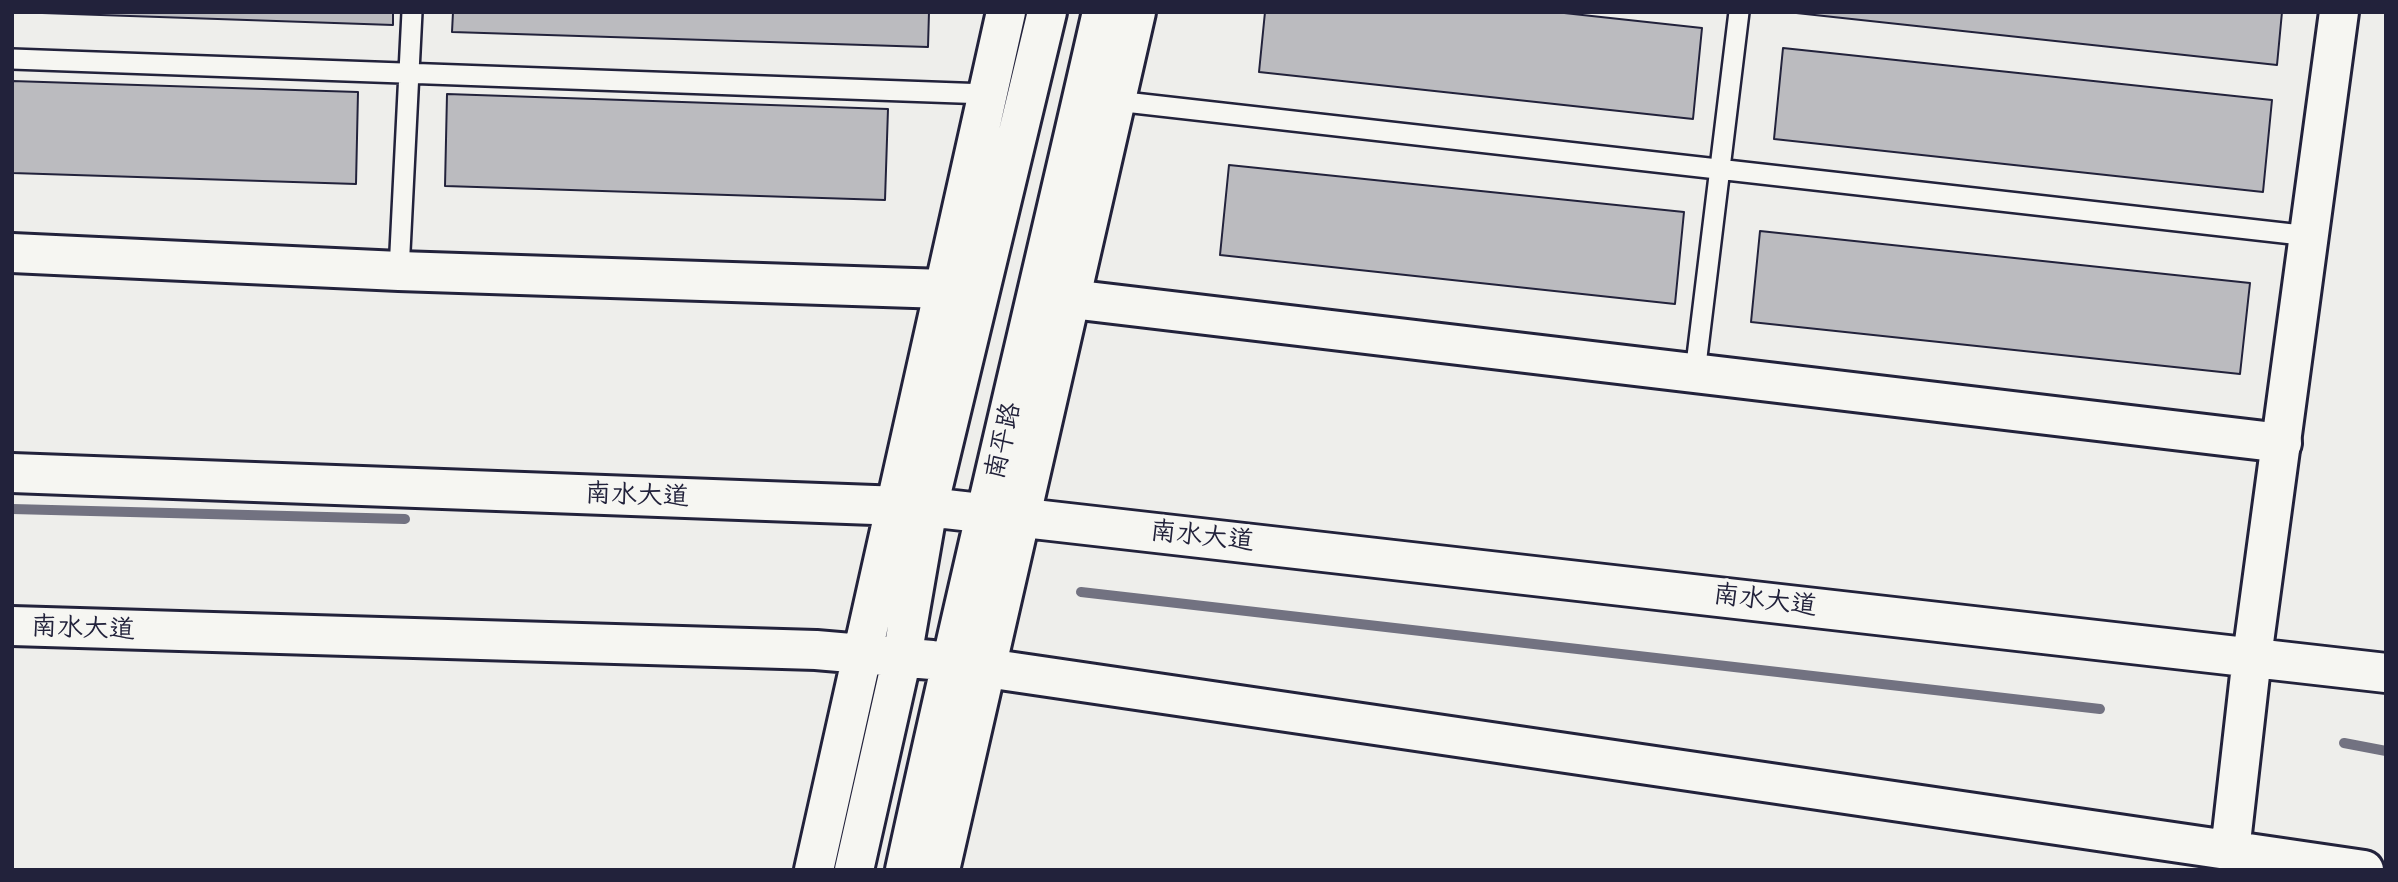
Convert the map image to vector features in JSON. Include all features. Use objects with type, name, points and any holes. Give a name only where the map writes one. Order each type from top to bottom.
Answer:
[{"type":"main road","points":[[854,870],[902,657],[912,506],[944,289],[1006,12]]},
{"type":"main road","points":[[814,870],[863,653],[912,506],[1046,12]]},
{"type":"main road","name":"南平路","points":[[905,870],[968,665],[1004,515],[1102,12]]},
{"type":"main road","points":[[1004,515],[1071,299],[1136,12]]},
{"type":"main road","points":[[2230,851],[2252,657],[2339,12]]},
{"type":"main road","points":[[12,253],[399,271],[944,289]]},
{"type":"main road","points":[[1071,299],[2282,443]]},
{"type":"main road","name":"南水大道","points":[[12,473],[912,506],[2386,673]]},
{"type":"main road","name":"南水大道","points":[[12,626],[802,649],[902,657],[2364,870]]},
{"type":"main road","points":[[940,870],[968,665]]},
{"type":"lane","points":[[399,271],[411,12]]},
{"type":"lane","points":[[1695,373],[1739,12]]},
{"type":"lane","points":[[12,59],[987,94]]},
{"type":"lane","points":[[1116,101],[2309,236]]},
{"type":"building","points":[[13,12],[393,12],[393,25]]},
{"type":"building","points":[[453,12],[929,12],[928,47],[452,32]]},
{"type":"building","points":[[1265,12],[1555,12],[1702,28],[1693,119],[1259,72]]},
{"type":"building","points":[[1787,12],[2282,12],[2277,65]]},
{"type":"building","points":[[1783,48],[2272,100],[2263,192],[1774,139]]},
{"type":"building","points":[[12,81],[358,92],[356,184],[12,173]]},
{"type":"building","points":[[447,94],[888,109],[885,200],[445,186]]},
{"type":"building","points":[[1229,165],[1684,212],[1675,304],[1220,255]]},
{"type":"building","points":[[1760,231],[2250,283],[2240,374],[1751,322]]},
{"type":"waterway","points":[[12,509],[405,519]]},
{"type":"waterway","points":[[1081,592],[2100,709]]},
{"type":"waterway","points":[[2344,743],[2386,751]]}]
